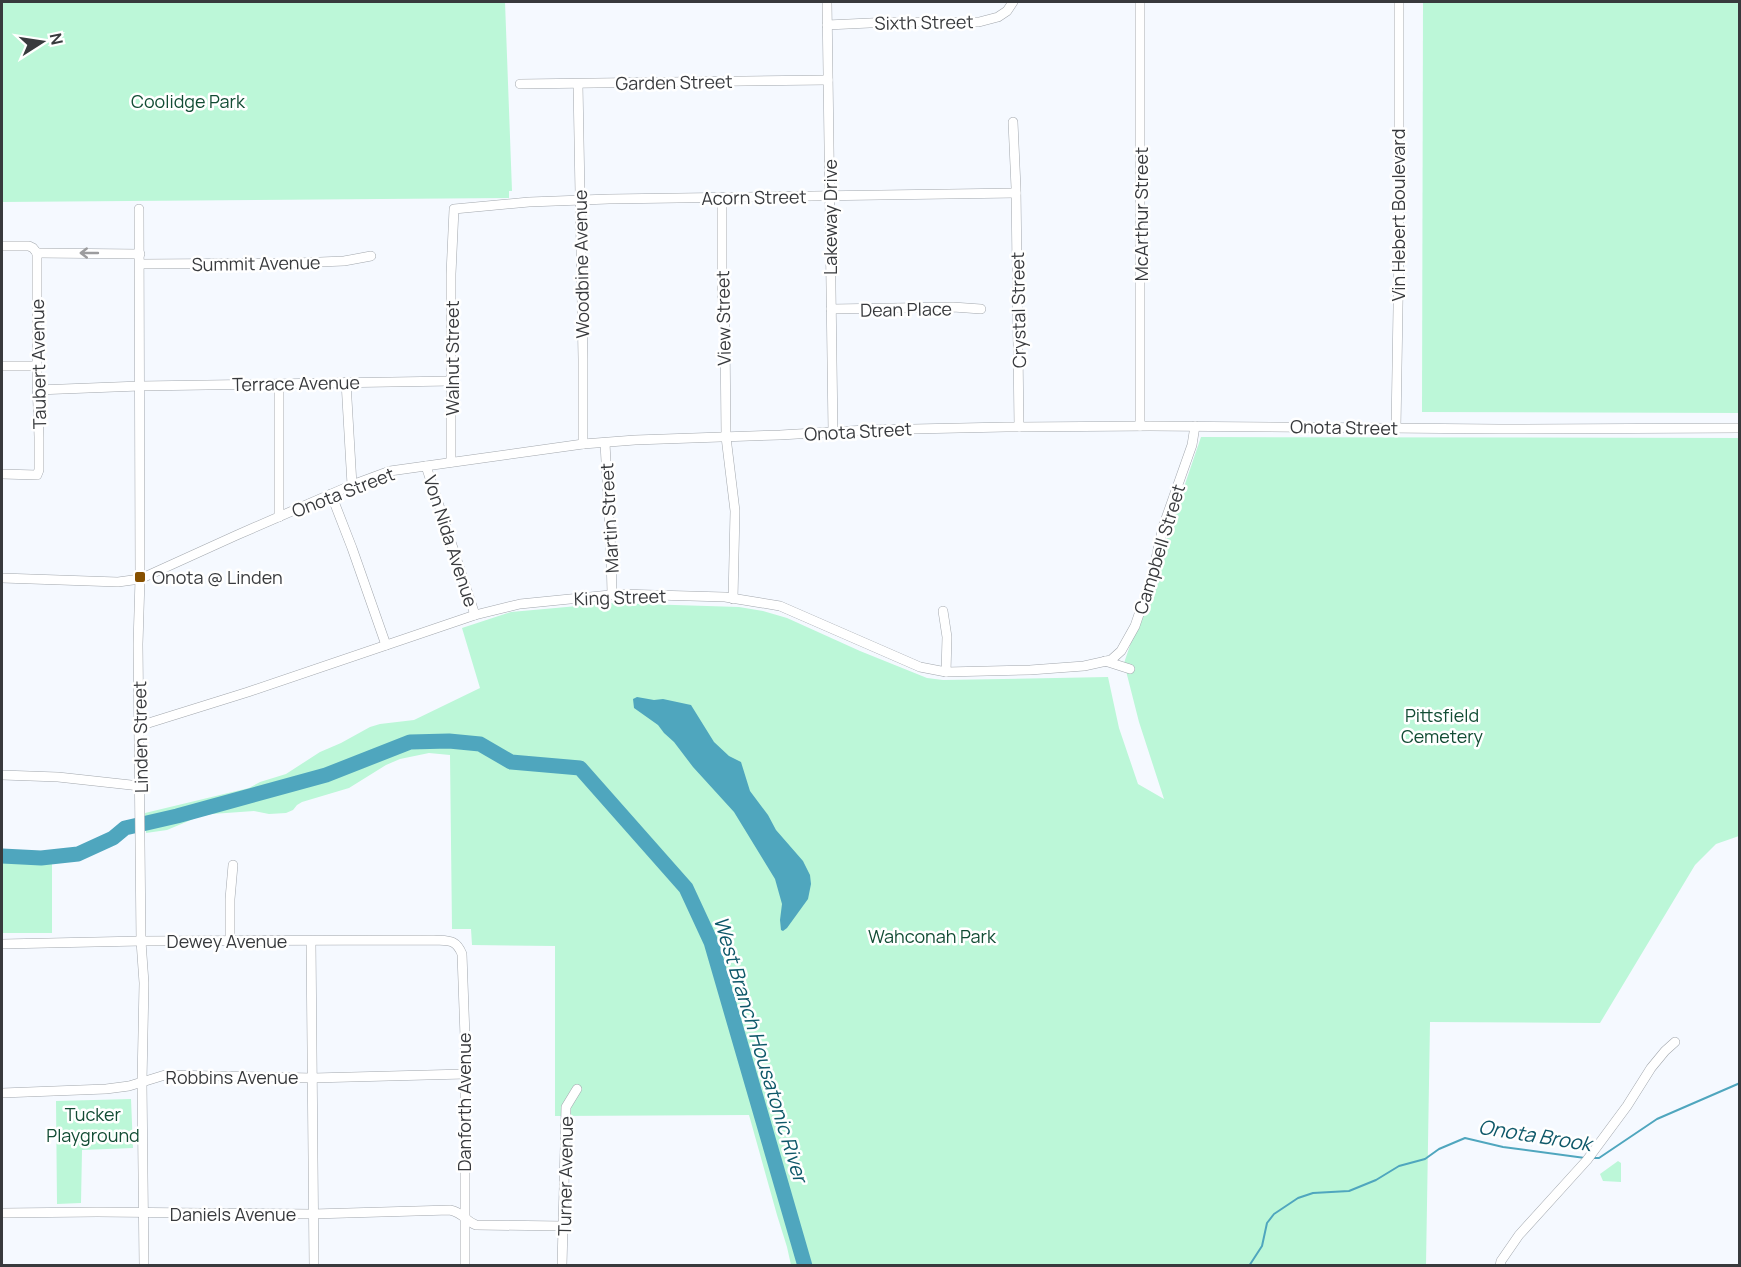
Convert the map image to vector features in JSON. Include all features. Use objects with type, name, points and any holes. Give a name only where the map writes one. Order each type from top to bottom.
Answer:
[{"type":"street","name":"Lakeway Drive","points":[[827,2],[833,432]]},
{"type":"street","name":"Sixth Street","points":[[827,25],[979,22],[998,17],[1007,11],[1013,2]]},
{"type":"street","name":"McArthur Street","points":[[1140,2],[1140,426]]},
{"type":"street","name":"Vin Hebert Boulevard","points":[[1396,428],[1399,2]]},
{"type":"street","name":"Garden Street","points":[[520,84],[828,80]]},
{"type":"street","name":"Woodbine Avenue","points":[[578,84],[583,444]]},
{"type":"street","name":"Crystal Street","points":[[1013,122],[1020,427]]},
{"type":"street","name":"Acorn Street","points":[[527,202],[1016,193]]},
{"type":"street","name":"View Street","points":[[722,198],[726,437],[735,511],[733,598]]},
{"type":"street","name":"Walnut Street","points":[[451,462],[454,209],[527,202]]},
{"type":"street","name":"Linden Street","points":[[139,209],[140,579],[138,644],[141,941],[144,983],[142,1082],[144,1266]]},
{"type":"street","points":[[2,246],[29,246],[37,254],[140,254]]},
{"type":"street","name":"Taubert Avenue","points":[[2,474],[37,475],[39,470],[37,254]]},
{"type":"street","name":"Summit Avenue","points":[[140,264],[306,263],[344,261],[371,256]]},
{"type":"street","name":"Dean Place","points":[[831,309],[953,307],[981,309]]},
{"type":"street","points":[[2,366],[37,366]]},
{"type":"street","name":"Terrace Avenue","points":[[37,390],[452,381]]},
{"type":"street","points":[[346,382],[352,485]]},
{"type":"street","points":[[279,383],[279,517]]},
{"type":"street","name":"Campbell Street","points":[[1105,661],[1112,660],[1120,651],[1135,626],[1152,576],[1162,527],[1192,445],[1195,426]]},
{"type":"street","name":"Onota Street","points":[[2,579],[118,582],[140,579],[331,494],[390,471],[583,444],[889,429],[1020,427],[1740,428]]},
{"type":"street","name":"Martin Street","points":[[605,443],[612,594]]},
{"type":"street","name":"Von Nida Avenue","points":[[426,466],[475,615]]},
{"type":"street","points":[[331,494],[386,645]]},
{"type":"street","name":"King Street","points":[[139,726],[475,615],[520,604],[612,594],[669,594],[733,598],[780,606],[920,668],[946,672],[1063,668],[1105,661]]},
{"type":"street","points":[[943,611],[946,672]]},
{"type":"street","points":[[1105,661],[1130,669]]},
{"type":"street","points":[[2,775],[58,777],[141,786]]},
{"type":"street","points":[[230,942],[233,865]]},
{"type":"street","name":"Dewey Avenue","points":[[2,944],[141,941],[434,940],[453,942]]},
{"type":"street","points":[[311,941],[314,1266]]},
{"type":"street","name":"Danforth Avenue","points":[[453,942],[459,946],[462,954],[465,1074],[465,1266]]},
{"type":"street","points":[[1500,1266],[1501,1260],[1519,1234],[1589,1157],[1627,1106],[1651,1068],[1675,1042]]},
{"type":"street","name":"Robbins Avenue","points":[[2,1093],[106,1089],[165,1075],[313,1078],[465,1074]]},
{"type":"street","name":"Turner Avenue","points":[[562,1266],[566,1107],[577,1089]]},
{"type":"street","name":"Daniels Avenue","points":[[2,1213],[313,1214],[450,1210],[476,1225],[563,1226]]},
{"type":"green space","name":"Coolidge Park","points":[[2,2],[505,2],[512,191],[509,191],[509,198],[2,202]]},
{"type":"green space","points":[[1423,2],[1739,2],[1739,413],[1422,412]]},
{"type":"green space","points":[[1201,437],[1739,438],[1739,836],[1716,844],[1695,865],[1600,1023],[1430,1022],[1426,1265],[791,1265],[749,1115],[555,1116],[555,946],[472,945],[471,929],[452,929],[450,755],[429,753],[400,759],[349,788],[302,802],[286,813],[269,814],[254,811],[212,814],[198,817],[167,830],[146,833],[145,813],[249,788],[286,774],[320,752],[370,727],[414,720],[480,688],[462,628],[511,612],[611,603],[739,607],[763,611],[787,618],[927,678],[943,680],[1108,677],[1119,728],[1138,784],[1164,799],[1139,722],[1124,663]]},
{"type":"green space","points":[[2,860],[52,860],[52,933],[2,933]]},
{"type":"green space","name":"Tucker Playground","points":[[131,1099],[133,1148],[82,1150],[81,1203],[57,1204],[56,1101]]},
{"type":"green space","points":[[1618,1161],[1621,1163],[1621,1182],[1603,1181],[1600,1174]]},
{"type":"water","points":[[637,697],[663,699],[691,705],[714,742],[729,756],[741,762],[750,791],[776,830],[803,861],[810,875],[808,899],[783,931],[780,920],[782,904],[775,879],[734,812],[658,725],[634,708],[633,699]]},
{"type":"waterway","name":"West Branch Housatonic River","points":[[2,856],[41,858],[78,854],[113,838],[125,828],[326,775],[410,742],[449,741],[480,744],[511,762],[580,768],[686,888],[711,942],[805,1266]]},
{"type":"waterway","name":"Onota Brook","points":[[1594,1158],[1599,1158],[1657,1119],[1740,1083]]},
{"type":"waterway","name":"Onota Brook","points":[[1249,1266],[1262,1246],[1267,1223],[1274,1214],[1298,1198],[1313,1193],[1349,1191],[1376,1180],[1399,1166],[1425,1159],[1439,1149],[1465,1138],[1503,1147],[1585,1158]]},
{"type":"place","name":"Onota @ Linden","points":[[140,577]]},
{"type":"park label","name":"Pittsfield Cemetery","points":[[1442,725]]},
{"type":"park label","name":"Wahconah Park","points":[[932,936]]}]
